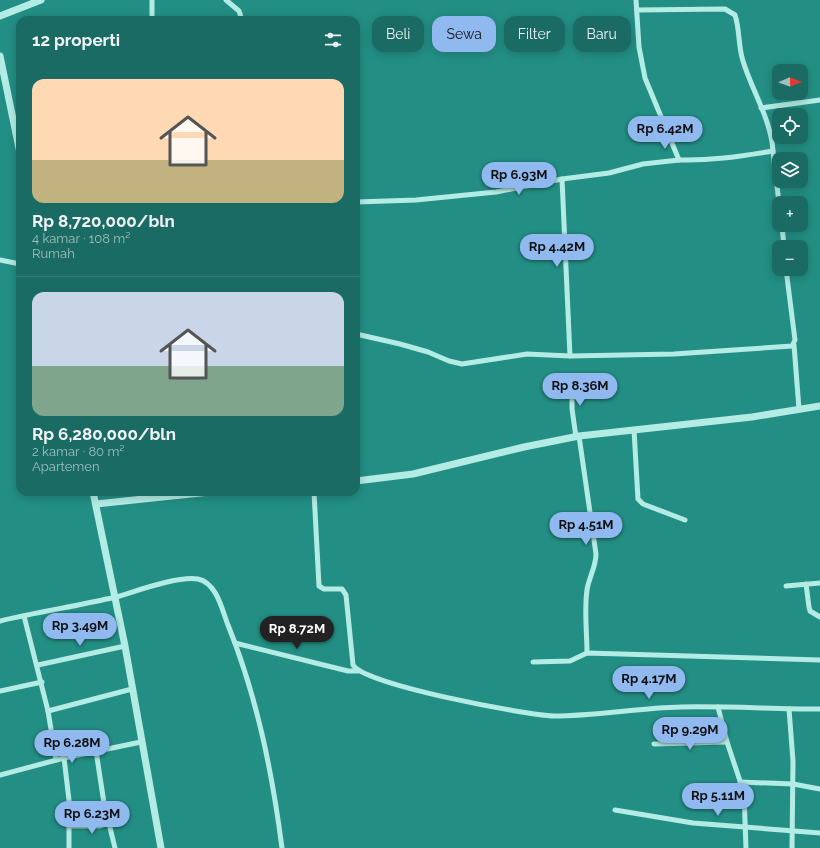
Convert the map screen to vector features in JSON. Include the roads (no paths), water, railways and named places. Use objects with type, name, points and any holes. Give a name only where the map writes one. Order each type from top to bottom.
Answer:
[{"type":"street","points":[[0,16],[41,0]]},
{"type":"street","points":[[152,0],[152,16]]},
{"type":"street","points":[[226,0],[239,11],[241,16]]},
{"type":"street","points":[[636,0],[640,47],[645,78],[679,160]]},
{"type":"street","points":[[637,10],[692,8],[725,9],[731,11],[735,15],[743,62],[770,131],[778,196]]},
{"type":"street","points":[[0,56],[16,134]]},
{"type":"street","points":[[761,108],[820,100]]},
{"type":"street","points":[[360,202],[416,200],[496,192],[562,179],[609,173],[643,164],[679,160],[699,161],[734,158],[773,151]]},
{"type":"street","points":[[562,179],[570,356]]},
{"type":"street","points":[[0,260],[16,263]]},
{"type":"street","points":[[787,276],[795,340],[794,345],[798,409]]},
{"type":"street","points":[[360,335],[400,344],[455,363],[469,363],[527,354],[570,356],[674,354],[794,345]]},
{"type":"street","points":[[572,379],[572,409],[578,437],[596,554],[595,565],[589,579],[584,609],[587,653]]},
{"type":"street","points":[[360,481],[413,474],[524,446],[578,437],[757,416],[820,406]]},
{"type":"street","points":[[634,430],[638,499],[643,504],[685,520]]},
{"type":"street","points":[[94,496],[125,646],[161,848]]},
{"type":"street","points":[[96,504],[172,496]]},
{"type":"street","points":[[314,496],[319,586],[324,589],[342,589],[346,595],[353,661],[358,671]]},
{"type":"street","points":[[0,621],[115,597],[186,579],[200,579],[210,585],[218,597],[244,665],[265,740],[282,848]]},
{"type":"street","points":[[786,586],[820,583]]},
{"type":"street","points":[[806,584],[810,611],[820,617]]},
{"type":"street","points":[[24,616],[42,682],[56,760]]},
{"type":"street","points":[[236,643],[348,671],[358,671],[406,688],[478,704],[544,715],[554,716],[666,708],[718,707],[820,709]]},
{"type":"street","points":[[38,665],[125,646]]},
{"type":"street","points":[[533,662],[570,661],[587,653],[820,660]]},
{"type":"street","points":[[0,691],[42,682]]},
{"type":"street","points":[[48,711],[132,689]]},
{"type":"street","points":[[718,707],[727,742],[745,799],[747,829],[746,848]]},
{"type":"street","points":[[789,709],[793,784],[792,848]]},
{"type":"street","points":[[0,775],[96,750],[141,742]]},
{"type":"street","points":[[654,744],[727,742]]},
{"type":"street","points":[[96,750],[115,848]]},
{"type":"street","points":[[64,758],[69,800],[69,848]]},
{"type":"street","points":[[740,782],[793,784],[820,789]]},
{"type":"street","points":[[616,810],[693,823],[747,829],[820,834]]},
{"type":"street","points":[[69,826],[100,826],[109,823]]}]
